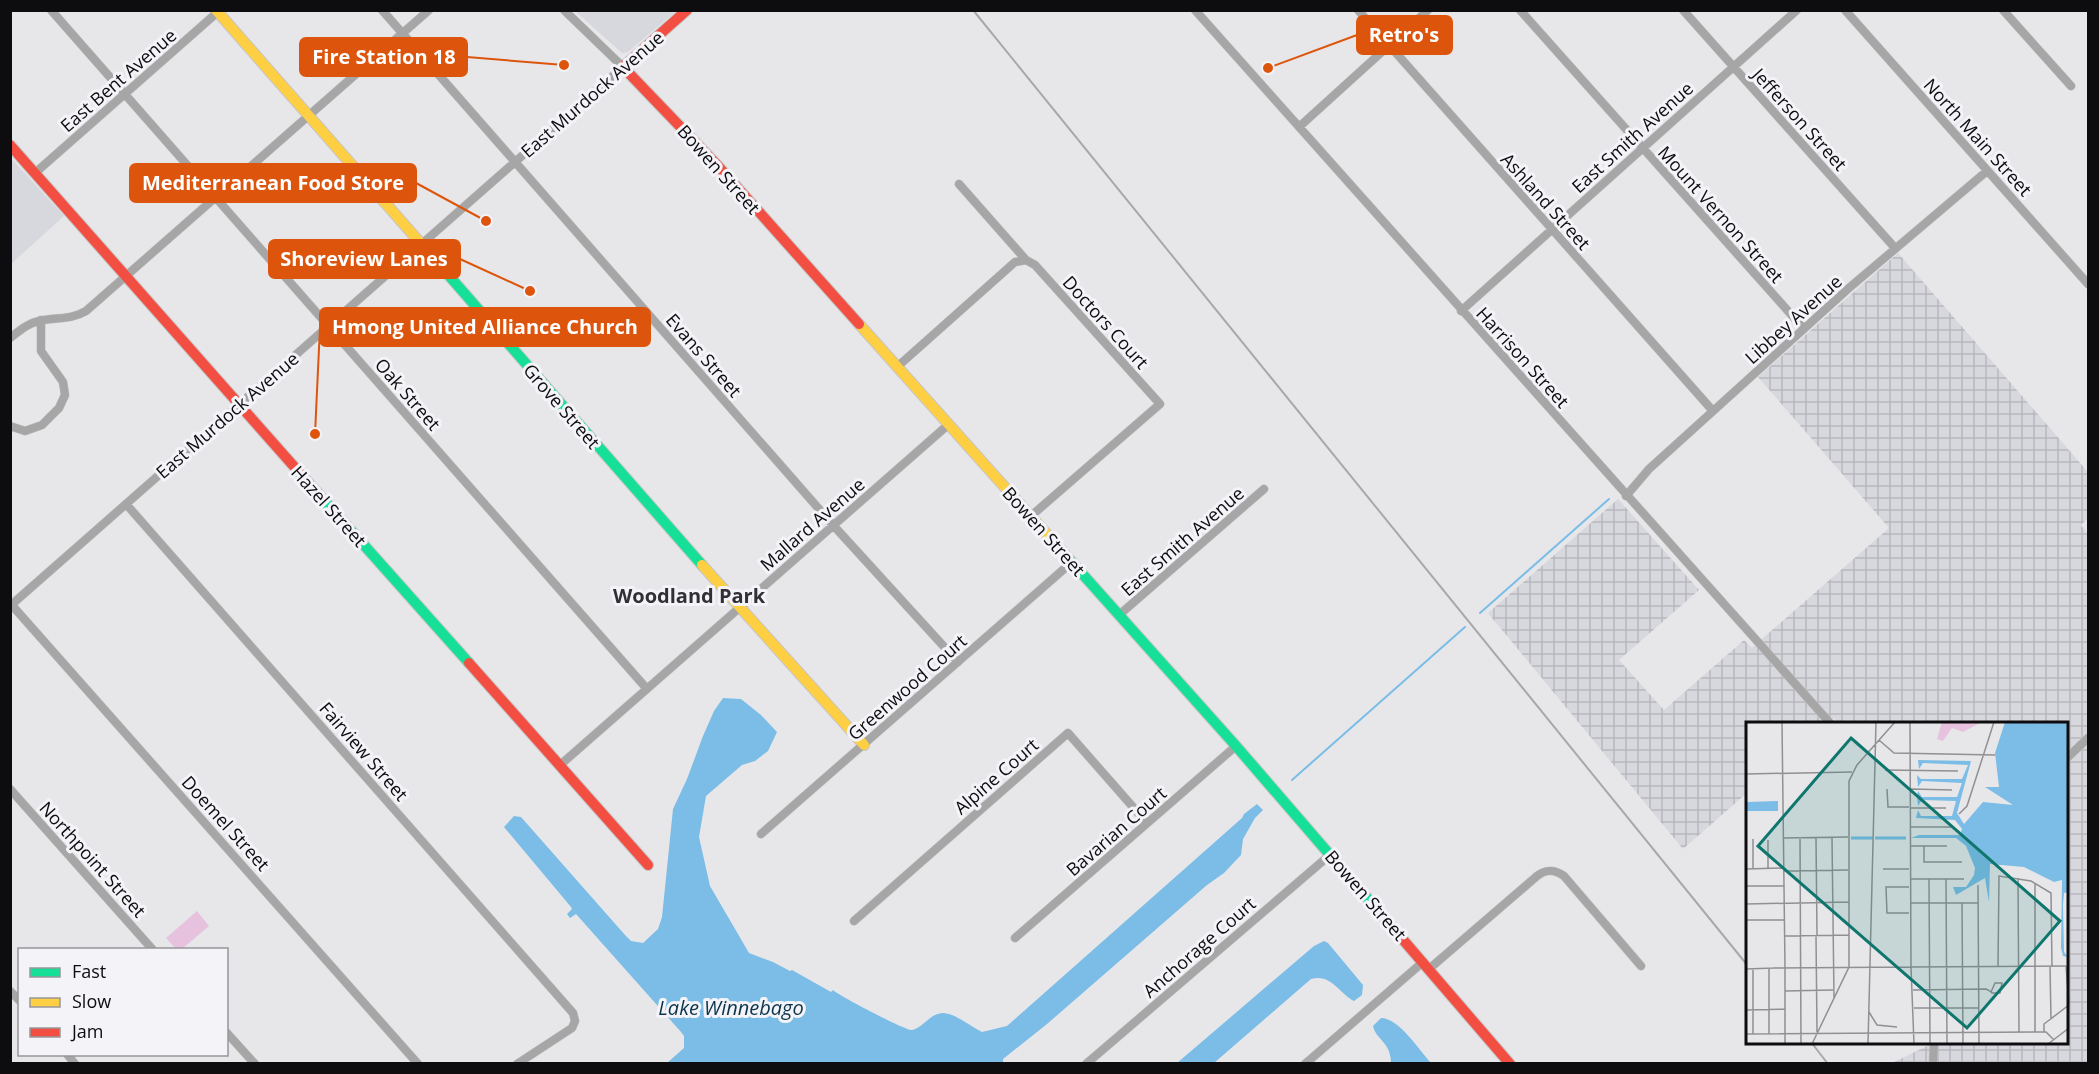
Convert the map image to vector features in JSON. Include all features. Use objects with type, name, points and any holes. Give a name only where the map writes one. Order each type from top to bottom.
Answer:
[{"type":"street","name":"Oak Street","points":[[51,10],[647,689]]},
{"type":"street","name":"Evans Street","points":[[382,10],[833,525],[958,662]]},
{"type":"street","points":[[10,338],[20,330],[41,320],[70,318],[82,314],[429,10]]},
{"type":"street","name":"Bowen Street","points":[[564,10],[623,67],[723,172],[1236,746],[1510,1064]]},
{"type":"street","name":"East Murdock Avenue","points":[[11,604],[687,10]]},
{"type":"street","name":"Harrison Street","points":[[1195,10],[1829,722]]},
{"type":"street","name":"Ashland Street","points":[[1358,10],[1713,411]]},
{"type":"street","points":[[1299,128],[1428,10]]},
{"type":"street","name":"Mount Vernon Street","points":[[1520,10],[1804,329]]},
{"type":"street","name":"Jefferson Street","points":[[1683,10],[1895,248]]},
{"type":"street","name":"East Smith Avenue","points":[[1461,311],[1797,10]]},
{"type":"street","name":"North Main Street","points":[[1845,10],[2088,284]]},
{"type":"street","points":[[2003,10],[2071,86]]},
{"type":"street","name":"East Bent Avenue","points":[[35,173],[218,11]]},
{"type":"street","name":"Grove Street","points":[[218,11],[740,607],[864,744]]},
{"type":"street","name":"Hazel Street","points":[[10,145],[648,866]]},
{"type":"street","name":"Libbey Avenue","points":[[1626,496],[1649,469],[1804,329],[1895,248],[1987,171]]},
{"type":"street","points":[[958,184],[1026,260]]},
{"type":"street","points":[[897,367],[1015,262],[1026,260]]},
{"type":"street","name":"Doctors Court","points":[[1026,260],[1035,265],[1160,404],[1031,516]]},
{"type":"street","points":[[10,426],[25,430],[42,425],[59,408],[65,395],[63,382],[41,351],[41,320]]},
{"type":"street","name":"Mallard Avenue","points":[[559,766],[949,424]]},
{"type":"street","name":"East Smith Avenue","points":[[1119,615],[1264,489]]},
{"type":"street","name":"Fairview Street","points":[[126,504],[573,1013],[576,1021],[572,1028],[517,1064]]},
{"type":"street","name":"Greenwood Court","points":[[761,834],[1072,562]]},
{"type":"street","name":"Doemel Street","points":[[11,604],[418,1064]]},
{"type":"street","name":"Alpine Court","points":[[854,921],[1068,733],[1147,823]]},
{"type":"street","points":[[2069,755],[2088,738]]},
{"type":"street","name":"Bavarian Court","points":[[1015,938],[1236,746]]},
{"type":"street","name":"Northpoint Street","points":[[10,789],[151,948]]},
{"type":"street","name":"Anchorage Court","points":[[1086,1064],[1331,854]]},
{"type":"street","points":[[1305,1064],[1545,870],[1558,872],[1564,876],[1641,966]]},
{"type":"street","points":[[228,1034],[255,1064]]},
{"type":"street","points":[[1933,1064],[1934,1044]]},
{"type":"shaded area","points":[[575,11],[676,11],[628,52],[622,53]]},
{"type":"shaded area","points":[[10,157],[64,216],[11,264],[10,264]]},
{"type":"shaded area","points":[[1898,253],[2088,472],[2088,518],[2081,525],[2088,534],[2088,1063],[1892,1063],[1931,1044],[2069,1044],[2069,722],[1837,722],[1833,718],[1828,722],[1746,722],[1746,794],[1683,849],[1488,613],[1618,499],[1699,590],[1619,660],[1664,710],[1744,640],[1752,648],[1889,528],[1758,377]]},
{"type":"shaded area","points":[[197,911],[209,926],[183,948],[175,948],[166,938]]},
{"type":"water","name":"Lake Winnebago","points":[[723,698],[741,699],[777,732],[768,751],[755,761],[742,765],[706,796],[699,837],[710,886],[749,953],[792,970],[907,1029],[916,1029],[939,1013],[959,1018],[982,1032],[1007,1026],[1244,814],[1257,804],[1263,810],[1255,818],[1243,839],[1241,855],[1224,873],[1003,1059],[1003,1063],[667,1063],[684,1048],[684,1036],[576,914],[570,918],[567,914],[572,909],[571,907],[504,827],[514,816],[521,817],[625,935],[631,941],[643,943],[658,929],[662,917],[673,809],[714,711]]},
{"type":"water","points":[[1324,941],[1363,985],[1362,995],[1354,1001],[1329,981],[1311,979],[1214,1063],[1177,1063],[1314,946]]},
{"type":"water","points":[[1381,1018],[1388,1019],[1402,1029],[1431,1063],[1391,1063],[1389,1050],[1373,1026]]},
{"type":"waterway","points":[[1480,613],[1609,499]]},
{"type":"waterway","points":[[1292,780],[1465,627]]},
{"type":"railway","points":[[973,10],[1746,964]]},
{"type":"railway","points":[[1813,1044],[1828,1064]]},
{"type":"traffic: fast","points":[[423,246],[702,565]]},
{"type":"traffic: fast","points":[[298,471],[469,663]]},
{"type":"traffic: fast","points":[[1061,550],[1236,746],[1374,906]]},
{"type":"traffic: slow","points":[[216,10],[423,246]]},
{"type":"traffic: slow","points":[[859,324],[1061,550]]},
{"type":"traffic: slow","points":[[702,565],[864,745]]},
{"type":"traffic: jam","points":[[687,10],[623,67],[718,166],[859,324]]},
{"type":"traffic: jam","points":[[10,145],[298,471]]},
{"type":"traffic: jam","points":[[469,663],[648,865]]},
{"type":"traffic: jam","points":[[1374,906],[1510,1064]]},
{"type":"place","name":"Fire Station 18","points":[[564,65]]},
{"type":"place","name":"Retro's","points":[[1268,68]]},
{"type":"place","name":"Mediterranean Food Store","points":[[486,221]]},
{"type":"place","name":"Shoreview Lanes","points":[[530,291]]},
{"type":"place","name":"Hmong United Alliance Church","points":[[315,434]]},
{"type":"district","name":"Woodland Park","points":[[689,595]]}]
